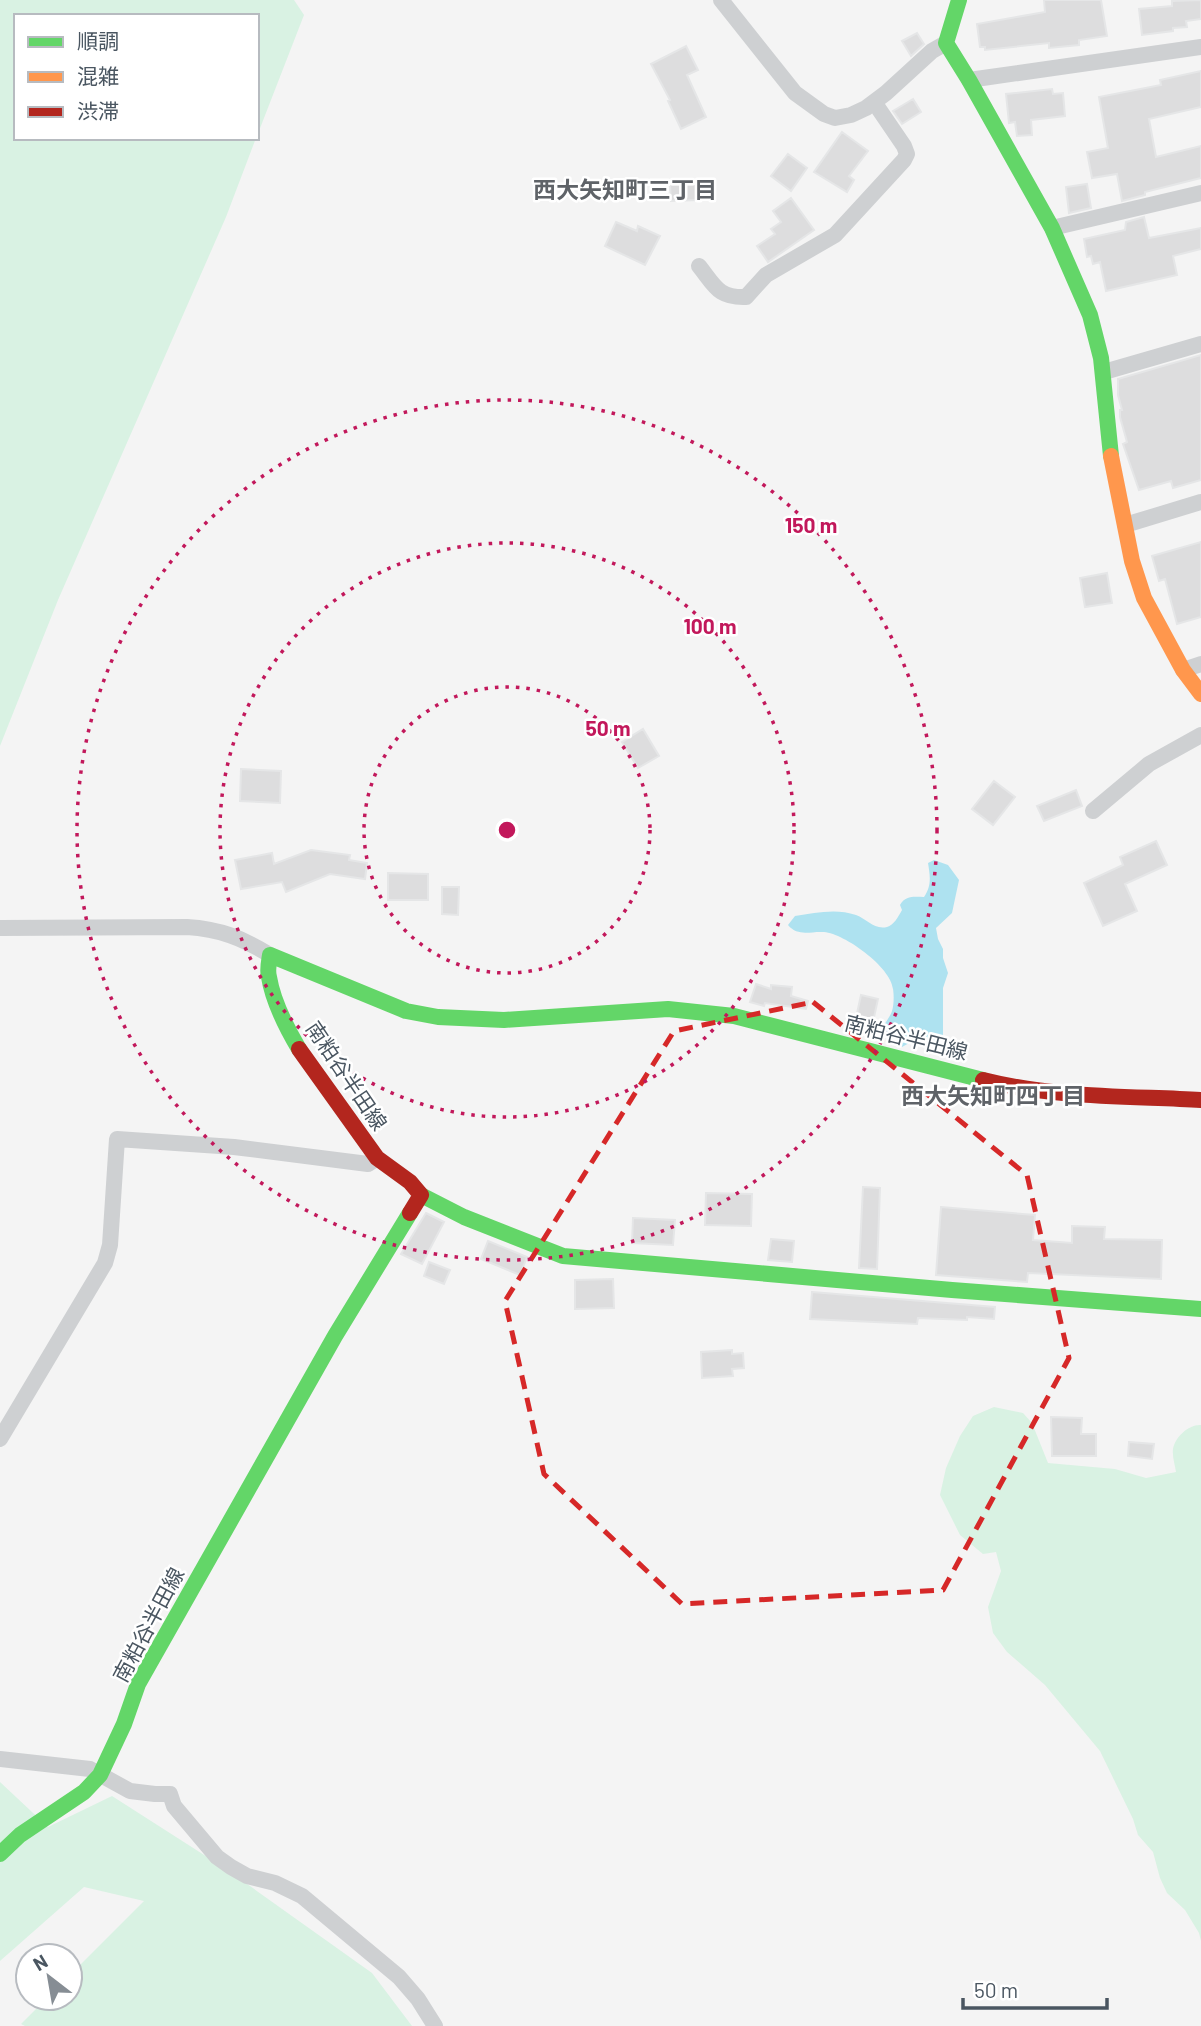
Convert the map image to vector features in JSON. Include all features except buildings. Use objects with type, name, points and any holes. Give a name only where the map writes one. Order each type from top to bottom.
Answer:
[{"type":"main road","points":[[959,0],[946,43],[1052,228],[1090,316],[1104,372],[1109,447],[1132,561],[1144,598],[1183,670],[1201,694]]},
{"type":"main road","name":"南粕谷半田線","points":[[0,1854],[37,1822],[84,1792],[100,1775],[124,1724],[138,1684],[335,1336],[421,1195],[410,1182],[377,1158],[299,1049],[287,1028],[268,975],[270,955],[406,1011],[438,1017],[504,1020],[667,1009],[720,1014],[1008,1086],[1043,1091],[1201,1100]]},
{"type":"main road","points":[[421,1195],[464,1217],[563,1256],[1201,1309]]},
{"type":"street","points":[[721,0],[795,93],[824,114],[835,118],[850,116],[874,102],[932,51],[946,43]]},
{"type":"street","points":[[969,80],[1201,47]]},
{"type":"street","points":[[699,267],[723,294],[746,297],[766,275],[835,235],[907,154],[874,102]]},
{"type":"street","points":[[1052,228],[1201,193]]},
{"type":"street","points":[[1104,372],[1201,344]]},
{"type":"street","points":[[1125,525],[1201,502]]},
{"type":"street","points":[[1183,670],[1201,664]]},
{"type":"street","points":[[1093,811],[1149,764],[1201,735]]},
{"type":"street","points":[[0,928],[212,929],[251,943],[270,955]]},
{"type":"street","points":[[0,1439],[105,1263],[110,1245],[117,1139],[234,1147],[368,1164],[377,1158]]},
{"type":"street","points":[[0,1759],[90,1769],[130,1791],[170,1794],[174,1806],[218,1857],[247,1875],[275,1883],[302,1896],[400,1977],[435,2026]]},
{"type":"highlighted area","points":[[813,1002],[1027,1175],[1069,1358],[943,1590],[682,1604],[544,1474],[505,1301],[674,1031]]},
{"type":"green space","points":[[0,0],[294,0],[304,15],[259,131],[259,14],[14,14],[14,140],[255,140],[226,217],[58,600],[0,746]]},
{"type":"green space","points":[[994,1407],[1023,1413],[1032,1423],[1048,1463],[1115,1469],[1146,1478],[1176,1472],[1174,1444],[1187,1429],[1201,1425],[1201,1941],[1185,1910],[1167,1893],[1153,1852],[1138,1835],[1100,1751],[1045,1685],[1007,1652],[993,1633],[988,1607],[1001,1571],[996,1552],[983,1554],[960,1535],[940,1495],[946,1468],[960,1436],[973,1416]]},
{"type":"green space","points":[[0,1782],[48,1827],[112,1796],[226,1869],[372,1973],[412,2026],[25,2026],[21,2024],[33,2012],[84,2012],[84,1961],[144,1901],[84,1887],[22,1942],[14,1942],[14,1949],[0,1961]]},
{"type":"water","points":[[934,860],[948,865],[959,880],[952,913],[936,928],[948,973],[943,988],[943,1037],[936,1041],[918,1038],[902,1047],[882,1030],[893,1009],[894,1000],[890,980],[876,962],[855,945],[833,934],[800,932],[788,925],[795,916],[833,911],[856,915],[878,927],[889,926],[899,915],[902,910],[900,905],[905,900],[910,897],[924,897],[927,893],[930,876],[928,863]]},
{"type":"traffic: fast","points":[[959,0],[946,43],[1052,228],[1090,315],[1101,358],[1111,456]]},
{"type":"traffic: fast","points":[[299,1049],[274,996],[268,972],[270,955],[406,1011],[438,1017],[504,1020],[668,1009],[734,1016],[983,1080]]},
{"type":"traffic: fast","points":[[421,1195],[464,1217],[563,1256],[1201,1309]]},
{"type":"traffic: fast","points":[[0,1854],[20,1835],[84,1792],[100,1775],[124,1724],[138,1684],[335,1336],[410,1213]]},
{"type":"traffic: slow","points":[[1111,456],[1132,561],[1144,598],[1183,670],[1201,694]]},
{"type":"traffic: jam","points":[[299,1049],[377,1158],[410,1182],[421,1195],[410,1213]]},
{"type":"traffic: jam","points":[[983,1080],[1064,1093],[1201,1100]]},
{"type":"district","name":"西大矢知町三丁目","points":[[625,190]]},
{"type":"district","name":"西大矢知町四丁目","points":[[993,1096]]}]
